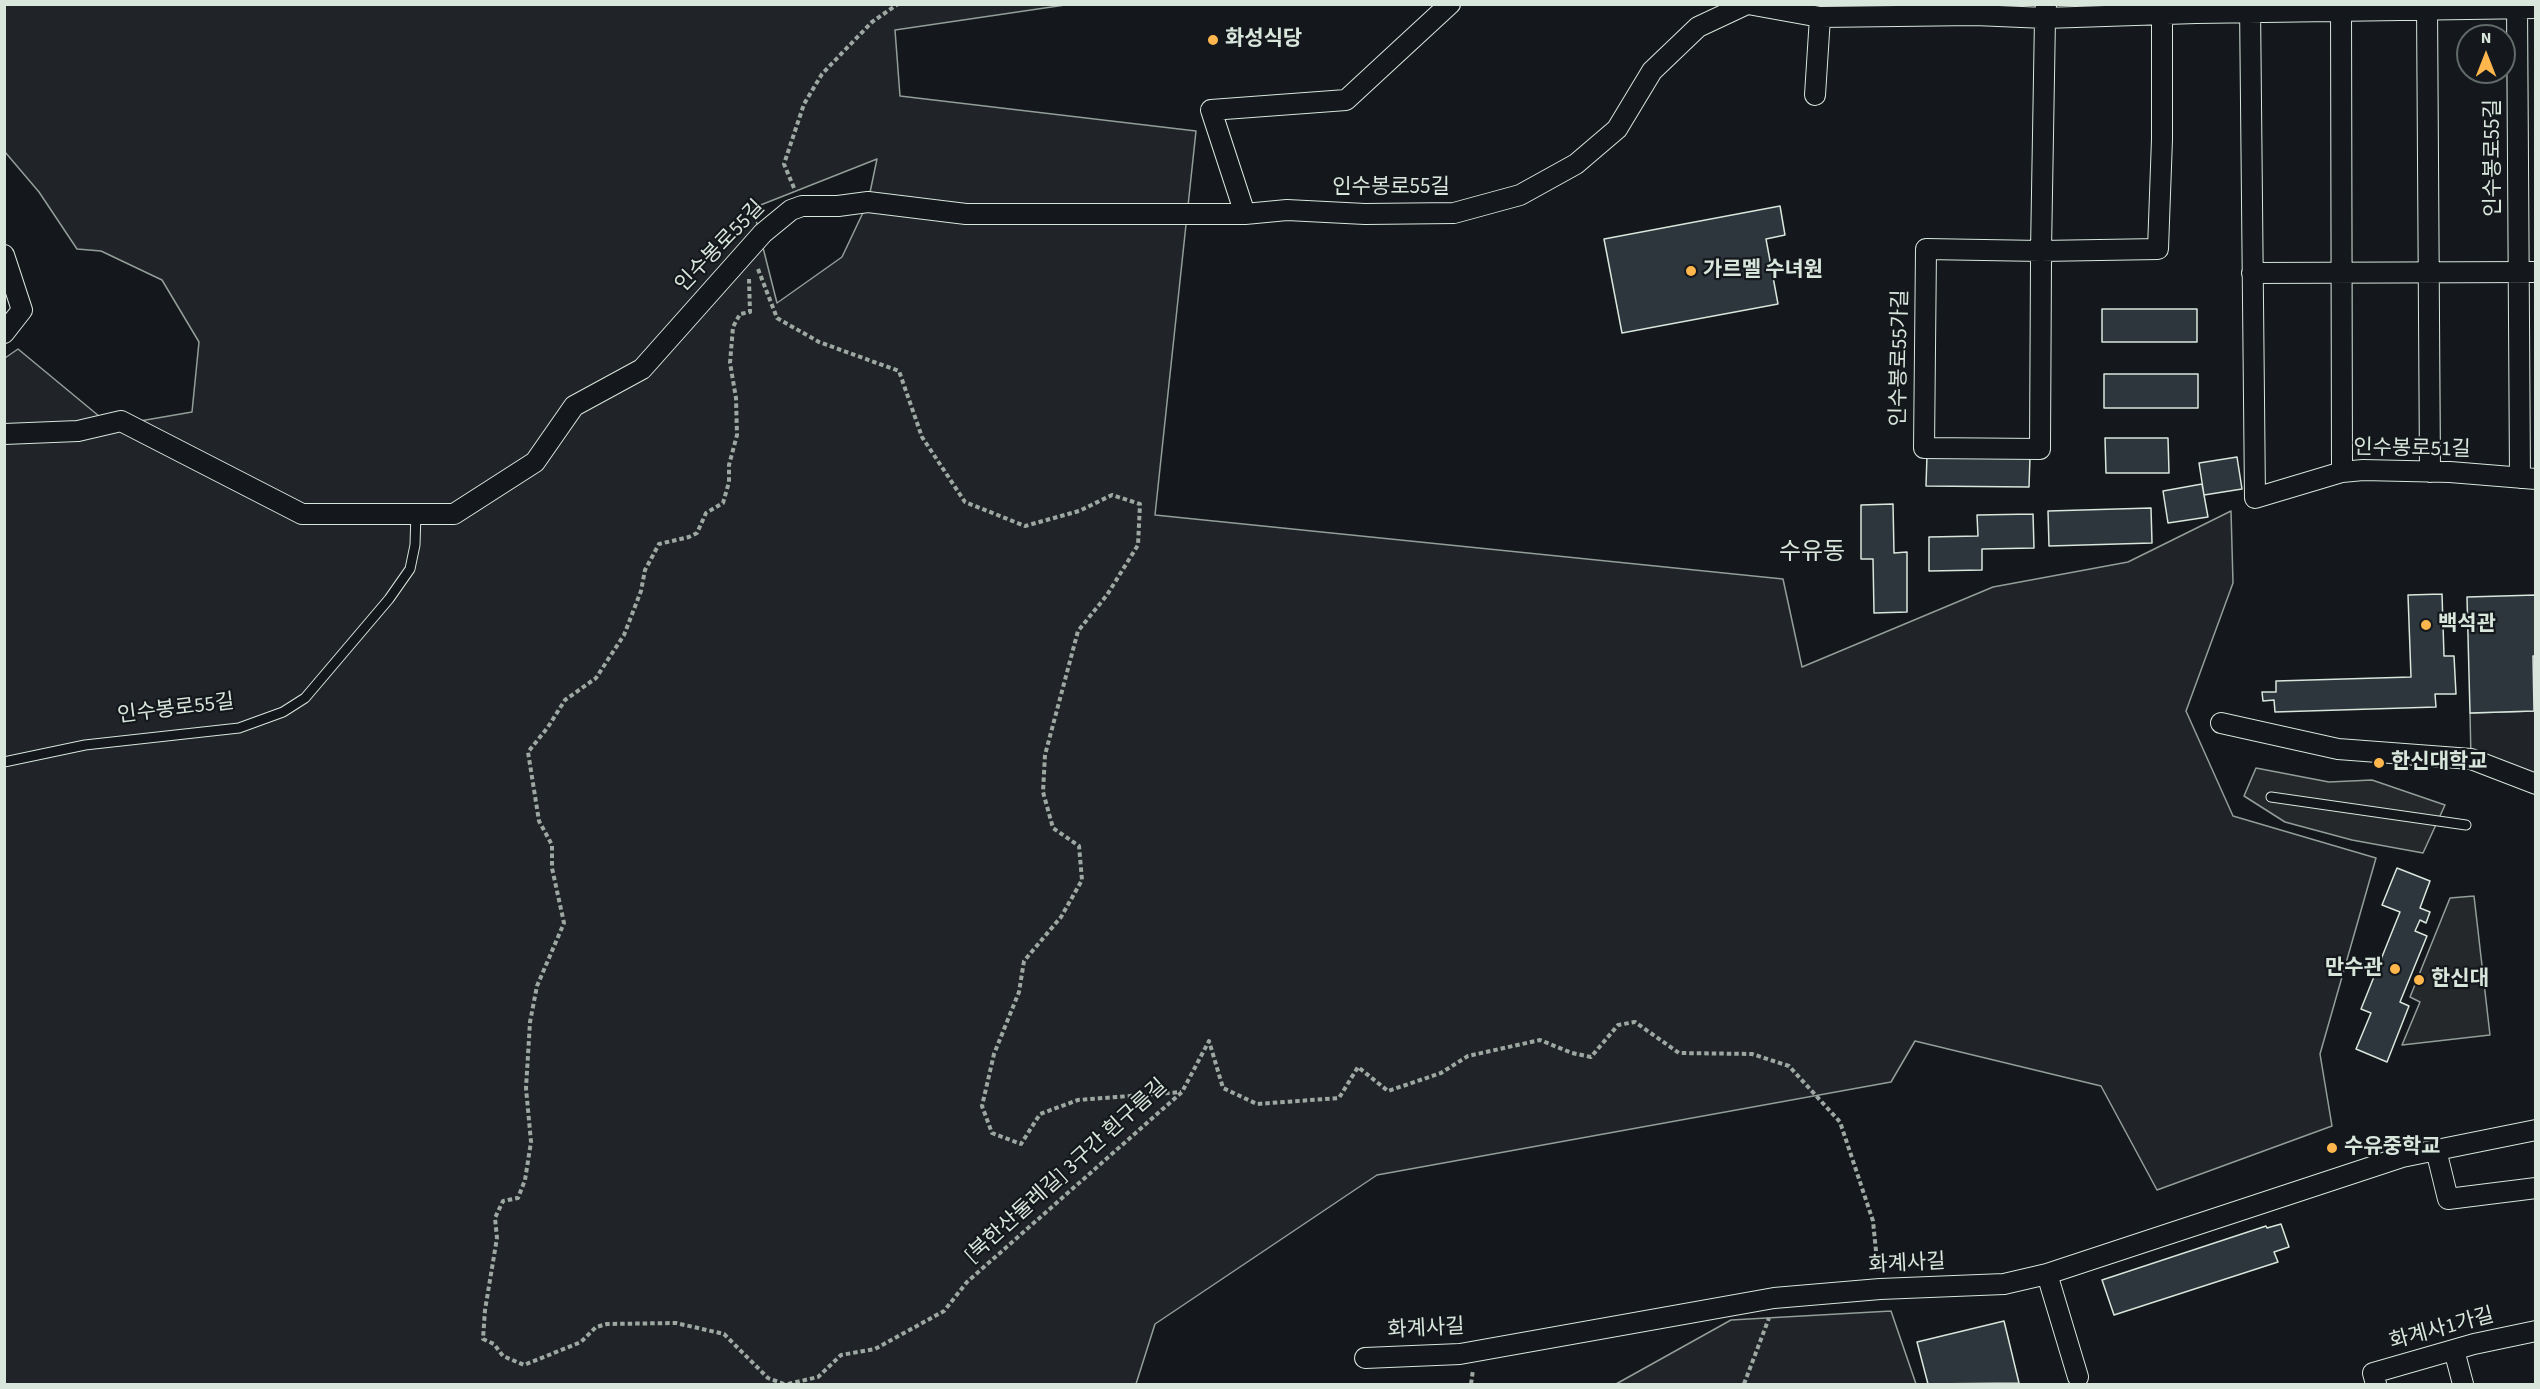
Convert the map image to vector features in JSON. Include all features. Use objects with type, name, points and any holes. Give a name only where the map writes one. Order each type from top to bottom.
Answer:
[{"type":"street","points":[[1245,214],[1211,110],[1346,100],[1450,4]]},
{"type":"street","name":"인수봉로55길","points":[[4,434],[78,431],[121,421],[302,513],[454,514],[535,462],[574,406],[642,369],[763,233],[791,210],[802,206],[838,206],[868,202],[966,214],[1245,214],[1287,210],[1365,214],[1454,213],[1520,195],[1576,164],[1617,129],[1652,71],[1698,27],[1747,4],[1821,16],[1975,10],[2523,7],[2528,479]]},
{"type":"street","points":[[2427,7],[2430,472]]},
{"type":"street","points":[[2250,8],[2252,273],[2527,272]]},
{"type":"street","points":[[2341,8],[2342,472]]},
{"type":"street","name":"인수봉로55가길","points":[[2046,11],[2041,250],[2040,449],[1924,448],[1926,249],[2041,250],[2158,249],[2162,139],[2162,9]]},
{"type":"street","points":[[1815,95],[1821,16]]},
{"type":"street","points":[[4,255],[22,310],[4,333]]},
{"type":"street","name":"인수봉로51길","points":[[2252,273],[2255,498],[2342,472],[2430,472],[2528,479]]},
{"type":"street","points":[[2221,723],[2338,748],[2471,759],[2535,784]]},
{"type":"street","name":"화계사길","points":[[1365,1358],[1460,1354],[1774,1298],[1880,1289],[2004,1284],[2047,1274],[2402,1157],[2535,1130]]},
{"type":"street","points":[[2436,1150],[2448,1199],[2535,1188]]},
{"type":"street","points":[[2047,1274],[2078,1377]]},
{"type":"street","name":"화계사1가길","points":[[2376,1384],[2373,1373],[2454,1350],[2535,1331]]},
{"type":"street","points":[[2454,1350],[2463,1384]]},
{"type":"lane","name":"인수봉로55길","points":[[4,762],[85,745],[239,728],[283,712],[305,698],[390,599],[410,568],[415,545],[416,512]]},
{"type":"lane","points":[[2271,797],[2466,825]]},
{"type":"path","points":[[791,210],[795,189],[784,164],[804,104],[822,74],[872,22],[898,4]]},
{"type":"path","name":"[북한산둘레길] 3구간 흰구름길","points":[[1182,1092],[1078,1101],[1040,1114],[1021,1144],[992,1133],[982,1106],[994,1054],[1019,992],[1024,961],[1061,917],[1082,880],[1079,846],[1053,828],[1043,792],[1045,755],[1078,631],[1107,595],[1138,545],[1140,504],[1112,495],[1078,511],[1025,526],[965,502],[922,437],[899,371],[819,342],[777,318],[757,267],[749,279],[750,312],[740,314],[733,327],[730,363],[736,398],[737,435],[723,503],[706,513],[697,533],[659,544],[645,570],[641,591],[624,635],[596,678],[565,700],[548,727],[528,752],[539,821],[552,845],[552,868],[564,923],[537,986],[530,1022],[526,1088],[531,1142],[525,1180],[518,1198],[503,1201],[495,1218],[497,1238],[485,1310],[483,1339],[495,1344],[503,1356],[524,1365],[580,1342],[596,1327],[607,1324],[676,1323],[724,1334],[768,1378],[786,1384],[818,1377],[841,1355],[875,1349],[944,1311],[967,1282],[1182,1092],[1209,1041],[1223,1088],[1257,1104],[1339,1098],[1358,1066],[1388,1091],[1441,1073],[1468,1056],[1540,1040],[1572,1053],[1591,1057],[1618,1025],[1635,1022],[1679,1053],[1752,1054],[1789,1066],[1840,1122],[1873,1221],[1880,1289]]},
{"type":"path","points":[[1744,1384],[1770,1316]]},
{"type":"shaded area","points":[[5,5],[1065,5],[895,30],[900,96],[1196,131],[1155,515],[1783,579],[1802,667],[1993,587],[2128,562],[2231,511],[2233,583],[2186,711],[2233,816],[2376,858],[2320,1054],[2332,1126],[2157,1190],[2101,1086],[1915,1041],[1891,1082],[1377,1175],[1155,1324],[1136,1384],[5,1384],[5,358],[18,349],[111,426],[192,412],[199,342],[162,280],[101,251],[77,249],[39,192],[5,152]],"holes":[[[877,159],[868,202],[842,257],[777,303],[753,208]]]},
{"type":"shaded area","points":[[2533,656],[2535,656],[2535,784],[2471,759],[2470,713],[2534,711]]},
{"type":"shaded area","points":[[2256,768],[2329,782],[2372,780],[2445,805],[2423,853],[2352,840],[2285,822],[2244,796]]},
{"type":"shaded area","points":[[2474,896],[2490,1035],[2402,1045],[2420,1002],[2410,997],[2450,898]]},
{"type":"shaded area","points":[[1891,1311],[1916,1384],[1616,1384],[1731,1320]]},
{"type":"building","name":"가르멜 수녀원","points":[[1780,206],[1785,235],[1766,239],[1778,304],[1622,333],[1604,239]]},
{"type":"building","points":[[2102,309],[2197,309],[2197,342],[2102,342]]},
{"type":"building","points":[[2104,374],[2198,374],[2198,408],[2104,408]]},
{"type":"building","points":[[2105,438],[2168,438],[2169,473],[2106,473]]},
{"type":"building","points":[[1927,455],[2030,457],[2029,487],[1926,486]]},
{"type":"building","points":[[2237,457],[2242,489],[2204,495],[2199,463]]},
{"type":"building","points":[[2202,484],[2208,517],[2168,523],[2163,491]]},
{"type":"building","points":[[1893,504],[1894,553],[1907,552],[1907,612],[1874,613],[1873,559],[1861,559],[1861,505]]},
{"type":"building","points":[[2151,508],[2152,543],[2049,546],[2048,511]]},
{"type":"building","points":[[2033,514],[2034,548],[1982,549],[1982,570],[1929,571],[1929,537],[1978,536],[1977,515]]},
{"type":"building","name":"백석관","points":[[2442,594],[2444,656],[2454,656],[2456,694],[2435,694],[2436,707],[2275,712],[2274,700],[2263,701],[2262,692],[2276,692],[2276,681],[2411,677],[2408,595]]},
{"type":"building","points":[[2536,595],[2536,656],[2533,656],[2534,711],[2470,713],[2467,597]]},
{"type":"building","name":"만수관","points":[[2397,868],[2430,881],[2420,908],[2430,912],[2426,923],[2420,920],[2415,931],[2427,936],[2400,1002],[2409,1006],[2387,1062],[2356,1049],[2371,1013],[2361,1009],[2400,912],[2382,905]]},
{"type":"building","points":[[2281,1224],[2289,1247],[2274,1252],[2278,1262],[2114,1315],[2102,1280],[2266,1226],[2267,1228]]},
{"type":"building","points":[[2004,1321],[2019,1383],[1928,1384],[1917,1342]]},
{"type":"place","name":"화성식당","points":[[1213,40]]},
{"type":"place","name":"가르멜 수녀원","points":[[1691,271]]},
{"type":"place","name":"백석관","points":[[2426,625]]},
{"type":"place","name":"한신대학교","points":[[2379,763]]},
{"type":"place","name":"만수관","points":[[2395,969]]},
{"type":"place","name":"한신대","points":[[2419,980]]},
{"type":"place","name":"수유중학교","points":[[2332,1148]]},
{"type":"district","name":"수유동","points":[[1812,554]]}]
